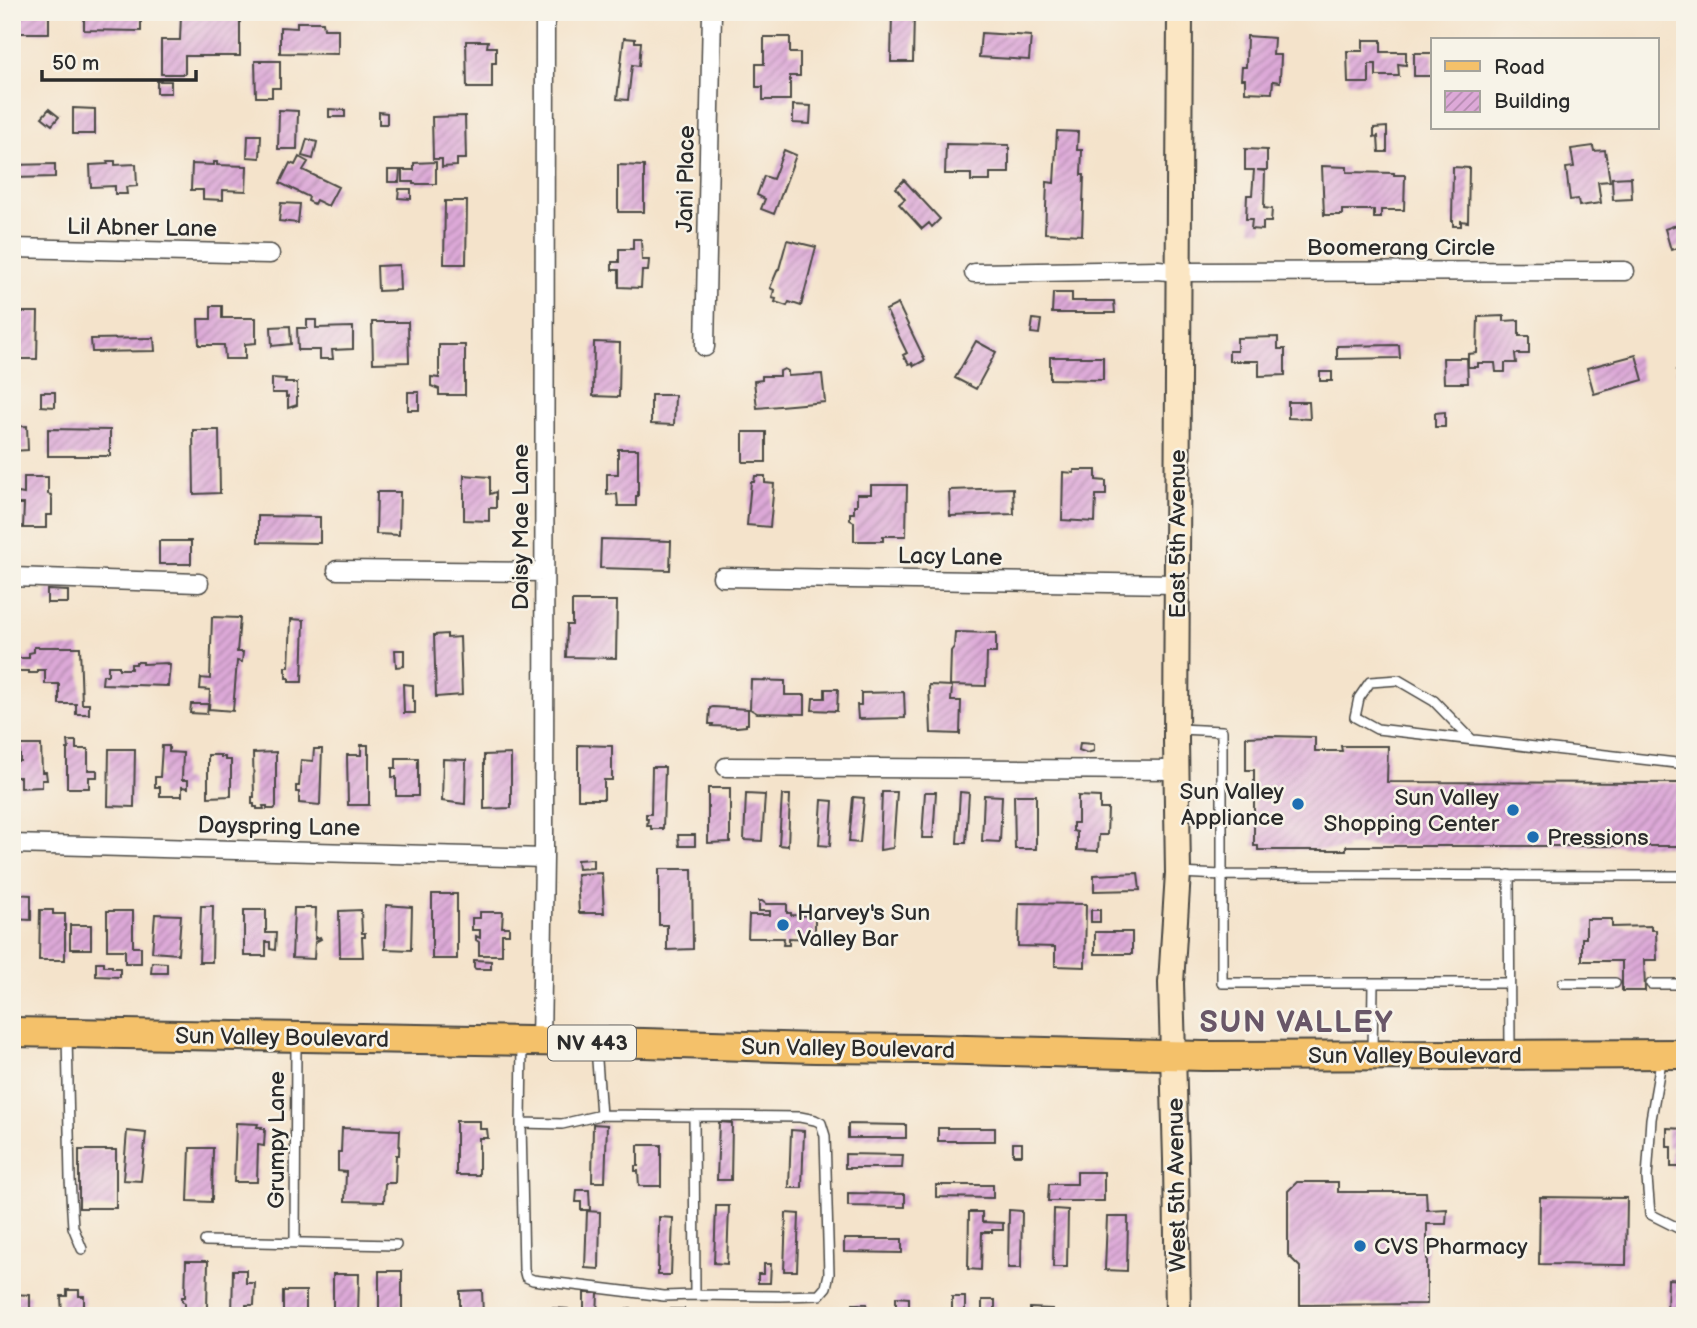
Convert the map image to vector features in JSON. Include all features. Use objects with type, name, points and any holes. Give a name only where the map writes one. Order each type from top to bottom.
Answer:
[{"type":"main road","name":"Sun Valley Boulevard","points":[[12,1032],[1172,1055],[1674,1054]]},
{"type":"street","name":"Daisy Mae Lane","points":[[532,1042],[544,858],[545,12]]},
{"type":"street","name":"Jani Place","points":[[705,346],[712,12]]},
{"type":"street","name":"East 5th Avenue","points":[[1172,1055],[1171,983],[1178,873],[1176,729],[1180,12]]},
{"type":"street","name":"Lil Abner Lane","points":[[12,248],[270,254]]},
{"type":"street","name":"Boomerang Circle","points":[[974,273],[1158,270],[1625,271]]},
{"type":"street","points":[[337,570],[544,572]]},
{"type":"street","points":[[12,577],[199,583]]},
{"type":"street","name":"Lacy Lane","points":[[722,578],[1177,583]]},
{"type":"street","points":[[726,767],[1176,770]]},
{"type":"street","name":"Dayspring Lane","points":[[12,844],[544,858]]},
{"type":"street","name":"West 5th Avenue","points":[[1172,1055],[1178,1316]]},
{"type":"lane","points":[[1471,739],[1434,701],[1398,680],[1370,682],[1359,698],[1355,716],[1377,729],[1685,764]]},
{"type":"lane","points":[[1176,729],[1222,730],[1222,983],[1510,983]]},
{"type":"lane","points":[[1178,873],[1685,876]]},
{"type":"lane","points":[[1509,875],[1510,1055]]},
{"type":"lane","points":[[1372,1055],[1373,983]]},
{"type":"lane","points":[[1563,983],[1615,984]]},
{"type":"lane","points":[[1651,984],[1685,984]]},
{"type":"lane","points":[[67,1033],[72,1227],[82,1249]]},
{"type":"lane","name":"Grumpy Lane","points":[[295,1243],[296,1037]]},
{"type":"lane","points":[[522,1123],[562,1124],[601,1115],[800,1117],[821,1123],[825,1136],[829,1273],[826,1287],[818,1295],[664,1296],[526,1277],[522,1123],[532,1042]]},
{"type":"lane","points":[[596,1043],[601,1115]]},
{"type":"lane","points":[[1674,1054],[1651,1119],[1647,1178],[1650,1214],[1685,1229]]},
{"type":"lane","points":[[694,1116],[695,1295]]},
{"type":"lane","name":"Grumpy Lane","points":[[205,1241],[396,1245]]},
{"type":"building","points":[[12,12],[49,12],[49,33],[12,33]]},
{"type":"building","points":[[84,12],[141,12],[141,31],[84,30]]},
{"type":"building","points":[[196,12],[240,15],[240,56],[185,56],[185,74],[161,74],[161,40],[180,40],[181,15],[196,15]]},
{"type":"building","points":[[892,12],[914,12],[913,62],[891,62]]},
{"type":"building","points":[[297,22],[323,22],[324,29],[338,29],[338,54],[280,53],[280,27],[297,28]]},
{"type":"building","points":[[981,33],[1031,36],[1029,60],[979,57]]},
{"type":"building","points":[[1247,36],[1274,38],[1273,55],[1281,55],[1280,82],[1273,81],[1272,93],[1245,92],[1245,79],[1241,79],[1242,67],[1246,67]]},
{"type":"building","points":[[764,37],[790,37],[790,53],[800,53],[800,76],[790,76],[790,100],[763,100],[763,87],[756,87],[756,64],[764,64]]},
{"type":"building","points":[[624,38],[641,42],[639,66],[632,65],[628,100],[617,99]]},
{"type":"building","points":[[1363,40],[1381,40],[1381,52],[1406,52],[1406,65],[1398,64],[1399,76],[1376,76],[1376,64],[1369,64],[1369,83],[1348,83],[1347,51],[1363,51]]},
{"type":"building","points":[[466,41],[488,41],[487,47],[496,47],[496,63],[492,63],[492,88],[467,88]]},
{"type":"building","points":[[1414,53],[1431,53],[1431,76],[1414,76]]},
{"type":"building","points":[[255,61],[280,61],[280,88],[272,88],[272,97],[256,97]]},
{"type":"building","points":[[157,81],[171,81],[171,93],[157,93]]},
{"type":"building","points":[[793,105],[811,106],[810,124],[793,123]]},
{"type":"building","points":[[73,108],[95,109],[95,134],[73,134]]},
{"type":"building","points":[[49,109],[59,117],[52,125],[42,117]]},
{"type":"building","points":[[329,109],[345,110],[345,117],[329,117]]},
{"type":"building","points":[[279,110],[298,111],[297,149],[278,149]]},
{"type":"building","points":[[379,112],[387,113],[387,124],[379,124]]},
{"type":"building","points":[[465,116],[466,159],[457,159],[457,166],[442,167],[442,159],[433,159],[432,117]]},
{"type":"building","points":[[1387,127],[1387,152],[1379,152],[1378,136],[1374,137],[1374,128]]},
{"type":"building","points":[[1057,131],[1078,132],[1077,150],[1082,150],[1081,175],[1084,175],[1082,235],[1045,233],[1047,182],[1054,183]]},
{"type":"building","points":[[248,135],[261,135],[260,158],[247,157]]},
{"type":"building","points":[[307,139],[317,142],[313,159],[302,156]]},
{"type":"building","points":[[946,144],[1009,145],[1009,173],[990,173],[990,181],[971,181],[971,174],[945,174]]},
{"type":"building","points":[[1593,146],[1594,151],[1605,150],[1610,181],[1598,182],[1601,203],[1579,206],[1578,199],[1570,200],[1566,168],[1574,167],[1571,149]]},
{"type":"building","points":[[1245,149],[1267,150],[1267,170],[1257,170],[1265,171],[1264,208],[1272,209],[1271,222],[1263,222],[1263,230],[1251,229],[1252,219],[1246,219],[1247,195],[1252,195],[1254,170],[1245,170]]},
{"type":"building","points":[[784,150],[796,155],[774,214],[761,209],[765,199],[757,195],[764,176],[773,179]]},
{"type":"building","points":[[299,157],[308,162],[303,170],[338,187],[328,206],[316,200],[314,204],[308,201],[309,197],[280,183],[290,163],[295,165]]},
{"type":"building","points":[[107,161],[115,161],[115,165],[136,164],[137,186],[126,187],[127,194],[115,194],[115,186],[91,187],[90,165],[108,164]]},
{"type":"building","points":[[214,162],[217,162],[217,165],[247,166],[246,191],[223,190],[223,200],[203,199],[203,190],[191,190],[192,164],[214,165]]},
{"type":"building","points":[[436,162],[436,184],[402,182],[402,170],[414,170],[414,163]]},
{"type":"building","points":[[55,164],[55,177],[12,178],[12,165]]},
{"type":"building","points":[[618,165],[644,166],[644,212],[618,212]]},
{"type":"building","points":[[1322,166],[1347,167],[1347,172],[1405,175],[1404,210],[1381,210],[1381,218],[1374,218],[1374,210],[1342,210],[1342,215],[1324,215]]},
{"type":"building","points":[[1453,167],[1469,168],[1468,222],[1461,221],[1461,226],[1453,226],[1452,221]]},
{"type":"building","points":[[388,170],[400,170],[399,182],[388,182]]},
{"type":"building","points":[[1631,177],[1632,199],[1613,200],[1612,178]]},
{"type":"building","points":[[904,180],[940,219],[932,227],[929,223],[922,229],[899,204],[905,199],[896,188]]},
{"type":"building","points":[[399,189],[411,189],[411,199],[398,198]]},
{"type":"building","points":[[445,201],[467,201],[466,264],[444,264]]},
{"type":"building","points":[[281,203],[300,204],[298,223],[279,221]]},
{"type":"building","points":[[1685,222],[1685,245],[1671,250],[1665,229]]},
{"type":"building","points":[[633,239],[641,239],[642,260],[649,260],[648,271],[642,271],[641,288],[619,287],[619,270],[612,270],[612,262],[619,262],[619,249],[633,249]]},
{"type":"building","points":[[787,240],[816,247],[801,306],[789,302],[787,306],[775,302],[776,299],[772,298],[774,290],[770,288],[779,269]]},
{"type":"building","points":[[399,265],[400,290],[378,291],[377,266]]},
{"type":"building","points":[[1053,293],[1072,293],[1072,301],[1114,301],[1115,313],[1052,313]]},
{"type":"building","points":[[898,304],[925,360],[914,366],[909,364],[903,355],[907,353],[886,310]]},
{"type":"building","points":[[211,306],[222,306],[222,318],[256,318],[256,343],[245,344],[245,359],[225,359],[224,345],[199,345],[198,319],[211,319]]},
{"type":"building","points":[[15,312],[38,312],[37,359],[14,359],[12,326],[15,326]]},
{"type":"building","points":[[1504,316],[1504,321],[1519,320],[1519,336],[1529,336],[1529,354],[1515,354],[1516,363],[1505,363],[1505,372],[1496,372],[1495,363],[1478,363],[1478,367],[1468,367],[1468,354],[1477,353],[1478,317]]},
{"type":"building","points":[[1033,319],[1041,320],[1039,334],[1031,333]]},
{"type":"building","points":[[307,320],[316,320],[316,328],[353,327],[353,349],[332,350],[333,359],[320,359],[320,350],[298,350],[297,328],[307,328]]},
{"type":"building","points":[[372,322],[408,322],[409,362],[373,363]]},
{"type":"building","points":[[290,326],[291,344],[272,346],[271,327]]},
{"type":"building","points":[[1278,337],[1278,349],[1285,349],[1285,375],[1259,376],[1259,361],[1229,361],[1229,351],[1237,351],[1237,338]]},
{"type":"building","points":[[154,338],[155,351],[92,352],[91,339]]},
{"type":"building","points":[[976,341],[996,352],[976,389],[955,378]]},
{"type":"building","points":[[594,342],[620,343],[619,397],[593,396]]},
{"type":"building","points":[[439,345],[465,345],[465,395],[439,395],[439,389],[431,386],[431,377],[439,378]]},
{"type":"building","points":[[1399,345],[1400,358],[1337,359],[1337,346]]},
{"type":"building","points":[[1636,355],[1643,380],[1594,394],[1587,368]]},
{"type":"building","points":[[1050,357],[1103,357],[1103,380],[1050,379]]},
{"type":"building","points":[[1443,358],[1467,358],[1468,383],[1444,383]]},
{"type":"building","points":[[1685,365],[1685,385],[1676,370]]},
{"type":"building","points":[[780,371],[788,371],[788,376],[822,374],[825,402],[757,408],[754,381],[762,380],[762,376],[780,376]]},
{"type":"building","points":[[1320,372],[1332,372],[1332,381],[1320,381]]},
{"type":"building","points":[[272,378],[286,379],[285,383],[297,383],[297,405],[288,408],[286,393],[272,393]]},
{"type":"building","points":[[41,392],[55,392],[55,407],[41,406]]},
{"type":"building","points":[[408,392],[419,392],[419,410],[408,410]]},
{"type":"building","points":[[651,395],[675,395],[674,425],[651,424]]},
{"type":"building","points":[[1288,402],[1309,402],[1310,419],[1288,418]]},
{"type":"building","points":[[1445,412],[1445,427],[1435,427],[1435,413]]},
{"type":"building","points":[[27,426],[28,450],[12,451],[12,427]]},
{"type":"building","points":[[48,429],[110,430],[110,456],[48,456]]},
{"type":"building","points":[[193,430],[219,430],[220,493],[194,494]]},
{"type":"building","points":[[743,432],[766,432],[766,462],[743,462]]},
{"type":"building","points":[[618,449],[638,449],[636,506],[618,506],[617,494],[607,495],[607,474],[618,474]]},
{"type":"building","points":[[1074,470],[1096,470],[1096,480],[1106,481],[1106,495],[1096,495],[1095,522],[1062,520],[1063,472],[1074,473]]},
{"type":"building","points":[[464,475],[490,477],[490,494],[496,492],[496,508],[489,508],[489,521],[464,520]]},
{"type":"building","points":[[755,476],[765,476],[765,483],[774,484],[770,527],[747,525],[751,482],[754,482]]},
{"type":"building","points":[[24,477],[48,477],[52,515],[46,515],[46,528],[23,528],[24,504],[17,504],[18,493],[24,494]]},
{"type":"building","points":[[871,485],[907,485],[906,536],[883,536],[883,541],[854,541],[854,522],[850,520],[850,513],[854,513],[854,505],[857,505],[857,494],[871,494]]},
{"type":"building","points":[[1013,488],[1014,514],[950,516],[949,490]]},
{"type":"building","points":[[377,492],[400,492],[399,535],[376,534]]},
{"type":"building","points":[[258,516],[320,517],[320,543],[258,542]]},
{"type":"building","points":[[601,539],[671,541],[670,570],[600,568]]},
{"type":"building","points":[[159,541],[191,541],[191,564],[159,564]]},
{"type":"building","points":[[47,590],[68,591],[68,603],[47,603]]},
{"type":"building","points":[[572,601],[617,601],[616,658],[566,657],[567,625],[572,625]]},
{"type":"building","points":[[212,617],[240,618],[237,652],[243,652],[242,662],[237,661],[233,711],[209,709],[210,690],[200,689],[201,678],[210,679]]},
{"type":"building","points":[[291,619],[304,620],[302,682],[289,682],[289,678],[286,678]]},
{"type":"building","points":[[955,632],[996,633],[996,653],[987,653],[986,686],[950,685],[951,651],[954,647]]},
{"type":"building","points":[[447,634],[447,638],[460,637],[462,695],[436,697],[434,635]]},
{"type":"building","points":[[34,647],[80,647],[82,704],[89,704],[89,714],[76,714],[76,704],[59,704],[59,684],[45,684],[45,670],[37,670],[37,673],[18,671],[18,658],[29,658]]},
{"type":"building","points":[[395,650],[404,650],[404,666],[396,667]]},
{"type":"building","points":[[168,663],[168,686],[102,684],[103,675],[108,675],[108,666],[131,669],[131,664]]},
{"type":"building","points":[[751,680],[785,681],[785,695],[805,695],[805,714],[757,713],[750,709]]},
{"type":"building","points":[[403,684],[413,685],[415,713],[404,713]]},
{"type":"building","points":[[929,685],[952,686],[951,701],[961,701],[960,734],[931,733]]},
{"type":"building","points":[[825,689],[838,689],[837,711],[812,710],[813,698],[825,698]]},
{"type":"building","points":[[904,692],[905,718],[858,719],[857,705],[861,705],[861,693]]},
{"type":"building","points":[[191,704],[208,704],[207,714],[190,713]]},
{"type":"building","points":[[710,708],[748,709],[748,724],[737,727],[712,726],[713,724],[709,724]]},
{"type":"building","name":"Sun Valley Shopping Center","points":[[1246,737],[1315,737],[1315,751],[1342,751],[1341,746],[1388,746],[1387,782],[1685,783],[1685,846],[1346,846],[1346,850],[1258,850],[1258,846],[1254,846],[1254,770],[1246,770]]},
{"type":"building","points":[[68,741],[76,741],[76,749],[88,749],[88,770],[97,770],[97,777],[89,777],[89,788],[67,788]]},
{"type":"building","points":[[1080,743],[1094,744],[1094,751],[1087,753],[1079,750]]},
{"type":"building","points":[[20,745],[41,745],[42,772],[46,772],[47,780],[42,780],[42,787],[20,788],[20,777],[12,777],[12,761],[20,761]]},
{"type":"building","points":[[361,745],[368,745],[369,805],[348,805],[347,755],[361,755]]},
{"type":"building","points":[[578,745],[612,746],[612,780],[604,780],[604,799],[578,799]]},
{"type":"building","points":[[162,746],[169,746],[169,752],[183,753],[182,780],[188,780],[188,788],[182,787],[182,796],[160,796],[160,787],[155,787],[155,777],[160,777]]},
{"type":"building","points":[[109,749],[135,749],[134,807],[108,806]]},
{"type":"building","points":[[314,749],[322,749],[320,805],[299,803],[299,792],[296,792],[301,760],[313,761]]},
{"type":"building","points":[[276,752],[276,807],[267,809],[267,806],[263,806],[264,809],[257,809],[252,804],[253,753]]},
{"type":"building","points":[[511,754],[511,808],[484,809],[484,755]]},
{"type":"building","points":[[208,755],[221,755],[225,760],[231,760],[231,796],[208,797]]},
{"type":"building","points":[[396,758],[418,758],[418,796],[396,796],[396,777],[392,777],[392,768],[396,768]]},
{"type":"building","points":[[443,759],[466,760],[465,804],[442,801]]},
{"type":"building","points":[[652,767],[665,767],[663,829],[651,829],[651,826],[647,826],[646,814],[651,814]]},
{"type":"building","points":[[708,788],[730,788],[730,842],[708,843]]},
{"type":"building","points":[[882,792],[897,792],[893,848],[880,850]]},
{"type":"building","points":[[925,792],[936,792],[933,838],[922,838]]},
{"type":"building","points":[[960,792],[969,793],[966,843],[957,843]]},
{"type":"building","points":[[746,794],[765,795],[762,841],[744,840]]},
{"type":"building","points":[[782,795],[790,795],[788,846],[779,845]]},
{"type":"building","points":[[984,795],[1002,796],[1000,842],[982,841]]},
{"type":"building","points":[[1014,795],[1036,795],[1036,849],[1015,849]]},
{"type":"building","points":[[1078,796],[1100,797],[1100,809],[1108,809],[1107,835],[1099,835],[1098,851],[1077,850],[1077,832],[1073,831],[1073,823],[1078,823]]},
{"type":"building","points":[[853,797],[864,798],[860,843],[849,842]]},
{"type":"building","points":[[822,800],[833,801],[830,846],[819,845]]},
{"type":"building","points":[[678,835],[695,835],[695,846],[679,846]]},
{"type":"building","points":[[593,859],[593,868],[578,869],[577,860]]},
{"type":"building","points":[[659,869],[692,869],[693,949],[667,950],[667,925],[659,925]]},
{"type":"building","points":[[602,873],[604,913],[579,913],[577,874]]},
{"type":"building","points":[[1138,873],[1140,890],[1094,891],[1094,875]]},
{"type":"building","points":[[12,894],[31,895],[31,920],[12,919]]},
{"type":"building","points":[[432,894],[457,894],[457,959],[432,959]]},
{"type":"building","points":[[759,901],[766,904],[787,904],[787,913],[791,915],[815,916],[815,939],[789,938],[789,945],[783,945],[784,938],[748,938],[749,915],[770,915],[770,911],[759,911]]},
{"type":"building","points":[[1019,903],[1086,904],[1085,967],[1055,966],[1055,947],[1018,946]]},
{"type":"building","points":[[386,905],[412,907],[411,950],[385,949]]},
{"type":"building","points":[[201,906],[213,906],[212,962],[199,962]]},
{"type":"building","points":[[294,908],[316,908],[315,939],[321,939],[315,942],[314,959],[292,958]]},
{"type":"building","points":[[40,910],[65,914],[65,960],[39,960]]},
{"type":"building","points":[[244,910],[266,910],[266,933],[276,933],[275,950],[270,949],[270,942],[266,942],[266,956],[244,956]]},
{"type":"building","points":[[361,910],[362,933],[365,933],[365,937],[362,937],[363,957],[340,957],[339,911]]},
{"type":"building","points":[[1091,910],[1100,910],[1100,922],[1091,922]]},
{"type":"building","points":[[107,911],[133,911],[133,947],[141,947],[141,963],[125,963],[125,950],[107,950]]},
{"type":"building","points":[[480,912],[503,912],[502,927],[509,927],[509,934],[502,934],[502,955],[479,955],[476,936],[480,938],[480,930],[472,930],[472,918],[480,918]]},
{"type":"building","points":[[155,914],[181,915],[178,954],[152,952]]},
{"type":"building","points":[[1586,919],[1612,919],[1612,927],[1651,926],[1651,930],[1656,930],[1657,960],[1644,960],[1645,991],[1622,991],[1622,961],[1582,961],[1582,938],[1586,938]]},
{"type":"building","points":[[70,925],[91,925],[91,949],[70,949]]},
{"type":"building","points":[[1095,932],[1132,932],[1132,954],[1095,954]]},
{"type":"building","points":[[474,960],[491,961],[491,969],[474,968]]},
{"type":"building","points":[[96,962],[120,968],[120,977],[96,976]]},
{"type":"building","points":[[152,962],[167,963],[167,973],[151,973]]},
{"type":"building","points":[[456,1121],[480,1121],[480,1129],[487,1129],[488,1138],[479,1138],[479,1175],[456,1175]]},
{"type":"building","points":[[719,1122],[732,1123],[731,1180],[717,1180]]},
{"type":"building","points":[[236,1123],[258,1124],[257,1127],[265,1129],[264,1146],[258,1145],[257,1182],[234,1182]]},
{"type":"building","points":[[593,1124],[607,1125],[605,1182],[592,1182]]},
{"type":"building","points":[[848,1124],[906,1125],[906,1138],[848,1138]]},
{"type":"building","points":[[342,1128],[400,1130],[395,1183],[385,1183],[384,1202],[345,1201],[346,1172],[338,1171]]},
{"type":"building","points":[[938,1128],[995,1128],[995,1141],[938,1141]]},
{"type":"building","points":[[1667,1128],[1685,1129],[1685,1167],[1671,1167]]},
{"type":"building","points":[[791,1130],[804,1131],[802,1188],[789,1188]]},
{"type":"building","points":[[127,1131],[146,1133],[141,1181],[123,1180]]},
{"type":"building","points":[[1013,1143],[1022,1143],[1022,1155],[1013,1155]]},
{"type":"building","points":[[638,1145],[661,1145],[661,1186],[639,1186],[638,1171],[635,1171],[635,1166],[638,1166]]},
{"type":"building","points":[[190,1148],[213,1148],[211,1202],[188,1201]]},
{"type":"building","points":[[79,1150],[116,1150],[116,1208],[79,1208]]},
{"type":"building","points":[[845,1154],[903,1155],[902,1168],[845,1168]]},
{"type":"building","points":[[1077,1172],[1104,1172],[1104,1201],[1048,1201],[1049,1184],[1077,1184]]},
{"type":"building","points":[[1297,1182],[1338,1182],[1338,1192],[1426,1192],[1427,1210],[1447,1209],[1446,1224],[1427,1224],[1427,1304],[1300,1305],[1300,1267],[1288,1255],[1288,1191]]},
{"type":"building","points":[[936,1185],[993,1185],[993,1198],[936,1197]]},
{"type":"building","points":[[577,1190],[589,1190],[590,1210],[581,1210],[581,1202],[576,1202]]},
{"type":"building","points":[[848,1193],[905,1194],[905,1207],[848,1206]]},
{"type":"building","points":[[1540,1197],[1627,1198],[1626,1265],[1539,1264]]},
{"type":"building","points":[[716,1206],[729,1206],[727,1264],[714,1263]]},
{"type":"building","points":[[1054,1209],[1068,1210],[1067,1267],[1053,1267]]},
{"type":"building","points":[[1009,1210],[1022,1211],[1021,1268],[1008,1268]]},
{"type":"building","points":[[587,1211],[600,1212],[599,1269],[585,1268]]},
{"type":"building","points":[[969,1212],[982,1212],[982,1222],[1003,1223],[1003,1230],[982,1232],[981,1270],[968,1269]]},
{"type":"building","points":[[786,1213],[799,1214],[797,1271],[784,1271]]},
{"type":"building","points":[[659,1217],[673,1218],[671,1275],[658,1275]]},
{"type":"building","points":[[1107,1217],[1128,1217],[1127,1271],[1105,1270]]},
{"type":"building","points":[[844,1239],[902,1239],[902,1253],[844,1252]]},
{"type":"building","points":[[186,1261],[208,1261],[207,1310],[185,1309],[182,1297],[185,1297]]},
{"type":"building","points":[[764,1264],[771,1264],[770,1283],[758,1283],[758,1274],[764,1274]]},
{"type":"building","points":[[233,1270],[246,1270],[246,1283],[255,1283],[254,1305],[246,1305],[246,1316],[232,1316]]},
{"type":"building","points":[[379,1271],[402,1271],[402,1316],[379,1316]]},
{"type":"building","points":[[333,1274],[359,1274],[358,1316],[333,1316]]},
{"type":"building","points":[[1668,1279],[1685,1280],[1685,1316],[1667,1316]]},
{"type":"building","points":[[67,1290],[79,1290],[79,1296],[84,1296],[84,1311],[87,1311],[87,1316],[62,1316],[61,1296],[67,1296]]},
{"type":"building","points":[[482,1290],[483,1316],[460,1316],[460,1291]]},
{"type":"building","points":[[283,1291],[306,1291],[306,1316],[283,1316]]},
{"type":"building","points":[[584,1293],[598,1293],[597,1316],[584,1316]]},
{"type":"building","points":[[12,1294],[30,1295],[30,1316],[12,1316]]},
{"type":"building","points":[[896,1297],[909,1298],[909,1316],[896,1316]]},
{"type":"building","points":[[952,1297],[965,1297],[965,1316],[952,1316]]},
{"type":"building","points":[[982,1300],[995,1300],[995,1316],[982,1316]]},
{"type":"building","points":[[853,1304],[867,1304],[867,1316],[853,1316]]},
{"type":"building","points":[[551,1308],[568,1309],[568,1316],[551,1316]]},
{"type":"building","points":[[1030,1308],[1052,1309],[1052,1316],[1030,1316]]},
{"type":"building","points":[[627,1309],[684,1309],[684,1316],[627,1316]]},
{"type":"building","points":[[1090,1312],[1111,1312],[1111,1316],[1090,1316]]},
{"type":"place","name":"Sun Valley Appliance","points":[[1298,804]]},
{"type":"place","name":"Sun Valley Shopping Center","points":[[1513,810]]},
{"type":"place","name":"Pressions","points":[[1533,837]]},
{"type":"place","name":"Harvey's Sun Valley Bar","points":[[783,925]]},
{"type":"place","name":"CVS Pharmacy","points":[[1360,1246]]},
{"type":"district","name":"SUN VALLEY","points":[[1297,1022]]}]
